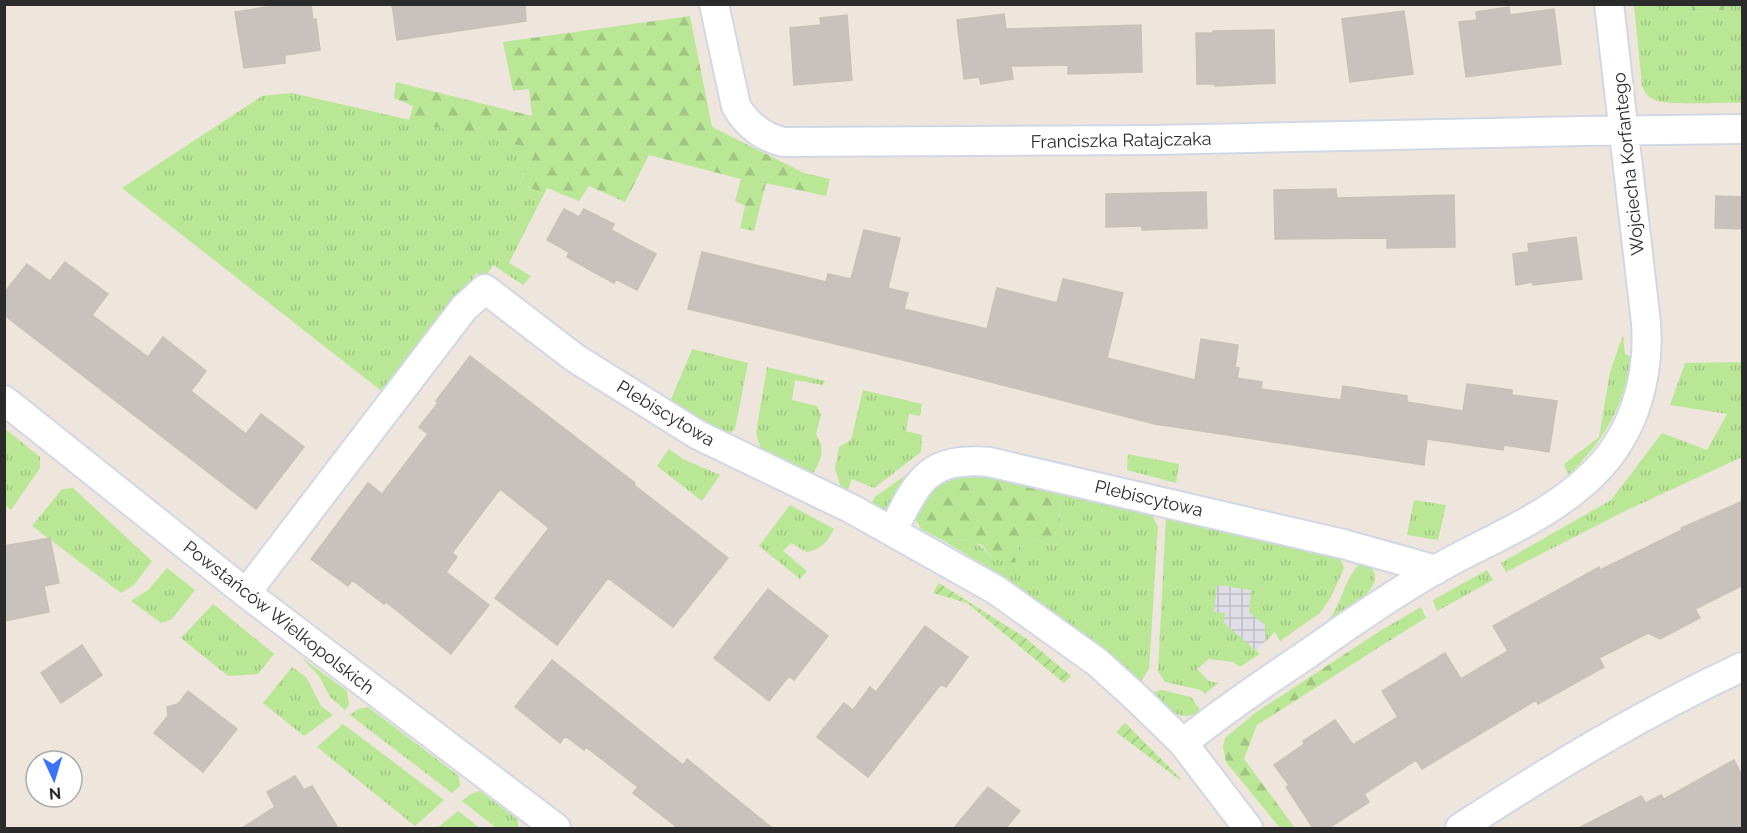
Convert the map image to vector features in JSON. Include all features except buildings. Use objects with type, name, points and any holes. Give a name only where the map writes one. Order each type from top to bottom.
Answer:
[{"type":"street","name":"Franciszka Ratajczaka","points":[[714,4],[736,106],[758,132],[783,142],[1155,140],[1743,129]]},
{"type":"street","name":"Wojciecha Korfantego","points":[[1436,570],[1550,509],[1588,479],[1606,461],[1625,430],[1639,396],[1646,362],[1646,323],[1609,4]]},
{"type":"street","name":"Plebiscytowa","points":[[246,593],[464,308],[485,289],[575,358],[698,435],[893,530],[996,590],[1097,662],[1184,742],[1248,828]]},
{"type":"street","name":"Powstańców Wielkopolskich","points":[[4,400],[246,593],[556,828]]},
{"type":"street","name":"Plebiscytowa","points":[[893,530],[909,499],[930,472],[952,462],[973,460],[1000,464],[1320,538],[1436,570]]},
{"type":"street","points":[[1184,742],[1216,717],[1373,608],[1436,570]]},
{"type":"street","points":[[1460,828],[1614,732],[1743,667]]},
{"type":"shaded area","points":[[1183,539],[1286,552],[1275,631],[1248,660],[1175,648]]},
{"type":"green space","points":[[1691,4],[1725,5],[1724,10],[1693,12]]},
{"type":"green space","points":[[1634,5],[1691,5],[1693,12],[1724,10],[1725,5],[1742,5],[1742,103],[1672,103],[1655,100],[1649,96],[1642,86]]},
{"type":"green space","points":[[690,16],[712,127],[804,173],[830,179],[826,196],[766,183],[754,231],[740,228],[745,206],[735,201],[741,179],[649,155],[625,202],[589,186],[579,201],[547,188],[544,194],[520,183],[537,149],[409,121],[413,106],[394,98],[396,82],[532,116],[529,89],[513,91],[503,42]]},
{"type":"green space","points":[[292,93],[537,149],[520,183],[544,194],[509,263],[531,276],[523,285],[493,265],[485,278],[476,273],[384,393],[122,188],[262,96]]},
{"type":"green space","points":[[1623,335],[1625,354],[1631,357],[1618,407],[1592,450],[1568,475],[1564,464],[1599,437],[1610,372]]},
{"type":"green space","points":[[692,349],[748,363],[735,429],[727,437],[670,402]]},
{"type":"green space","points":[[1742,362],[1742,457],[1625,511],[1506,572],[1501,563],[1611,500],[1662,433],[1707,450],[1727,414],[1670,405],[1685,363]]},
{"type":"green space","points":[[767,367],[825,381],[823,385],[795,380],[792,400],[817,406],[821,415],[816,434],[821,444],[821,454],[813,473],[762,453],[756,433]]},
{"type":"green space","points":[[863,390],[922,404],[920,416],[909,414],[906,431],[922,435],[921,452],[874,488],[852,479],[847,492],[842,490],[835,469],[839,447],[851,440]]},
{"type":"green space","points":[[4,428],[40,457],[40,468],[11,510],[5,505]]},
{"type":"green space","points":[[669,449],[683,459],[720,475],[702,501],[657,466]]},
{"type":"green space","points":[[1128,454],[1179,464],[1176,483],[1127,470]]},
{"type":"green space","points":[[917,467],[906,478],[892,504],[883,510],[871,504],[875,497]]},
{"type":"green space","points":[[973,473],[1061,492],[1060,515],[1064,538],[1053,546],[1036,540],[1019,547],[1018,557],[1014,563],[992,558],[982,545],[963,540],[944,541],[921,529],[916,520],[917,511],[939,480]]},
{"type":"green space","points":[[73,488],[152,561],[134,585],[121,593],[32,526],[62,489]]},
{"type":"green space","points":[[1061,492],[1151,513],[1158,527],[1149,669],[1140,683],[1077,629],[1011,581],[944,541],[960,540],[977,544],[992,558],[1018,557],[1019,547],[1036,540],[1053,546],[1064,538],[1060,515]]},
{"type":"green space","points":[[1414,500],[1446,505],[1438,540],[1407,535]]},
{"type":"green space","points":[[790,505],[834,529],[817,549],[807,552],[791,543],[783,551],[807,571],[800,579],[759,546]]},
{"type":"green space","points":[[1166,516],[1339,555],[1344,568],[1331,597],[1320,613],[1280,641],[1275,632],[1266,641],[1265,625],[1249,612],[1251,590],[1217,585],[1214,612],[1225,613],[1224,623],[1260,654],[1240,667],[1233,662],[1209,659],[1197,669],[1209,681],[1218,683],[1205,694],[1201,690],[1165,682],[1158,671]]},
{"type":"green space","points":[[1364,561],[1373,570],[1375,579],[1372,587],[1365,596],[1327,622],[1352,573]]},
{"type":"green space","points":[[167,568],[195,590],[172,619],[161,623],[131,601],[148,590]]},
{"type":"green space","points":[[1487,570],[1493,580],[1437,611],[1433,600]]},
{"type":"green space","points":[[939,583],[1024,637],[1071,676],[1064,683],[967,603],[933,593]]},
{"type":"green space","points":[[213,604],[274,654],[258,674],[228,676],[181,638]]},
{"type":"green space","points":[[1421,607],[1426,618],[1392,639],[1380,631]]},
{"type":"green space","points":[[1380,631],[1392,639],[1257,725],[1244,759],[1295,828],[1280,828],[1226,762],[1223,747],[1225,738],[1255,713]]},
{"type":"green space","points":[[301,657],[347,691],[349,705],[345,710],[330,697],[319,676]]},
{"type":"green space","points":[[292,667],[306,677],[321,706],[333,715],[304,736],[263,703]]},
{"type":"green space","points":[[1162,690],[1191,697],[1201,711],[1186,716],[1167,709],[1151,693]]},
{"type":"green space","points":[[368,707],[459,776],[460,786],[452,793],[350,715],[358,709]]},
{"type":"green space","points":[[1125,723],[1181,779],[1180,780],[1116,732]]},
{"type":"green space","points":[[343,724],[444,800],[415,826],[317,747]]},
{"type":"green space","points":[[480,791],[518,820],[518,828],[496,828],[462,801]]},
{"type":"green space","points":[[458,811],[480,828],[437,828]]}]
